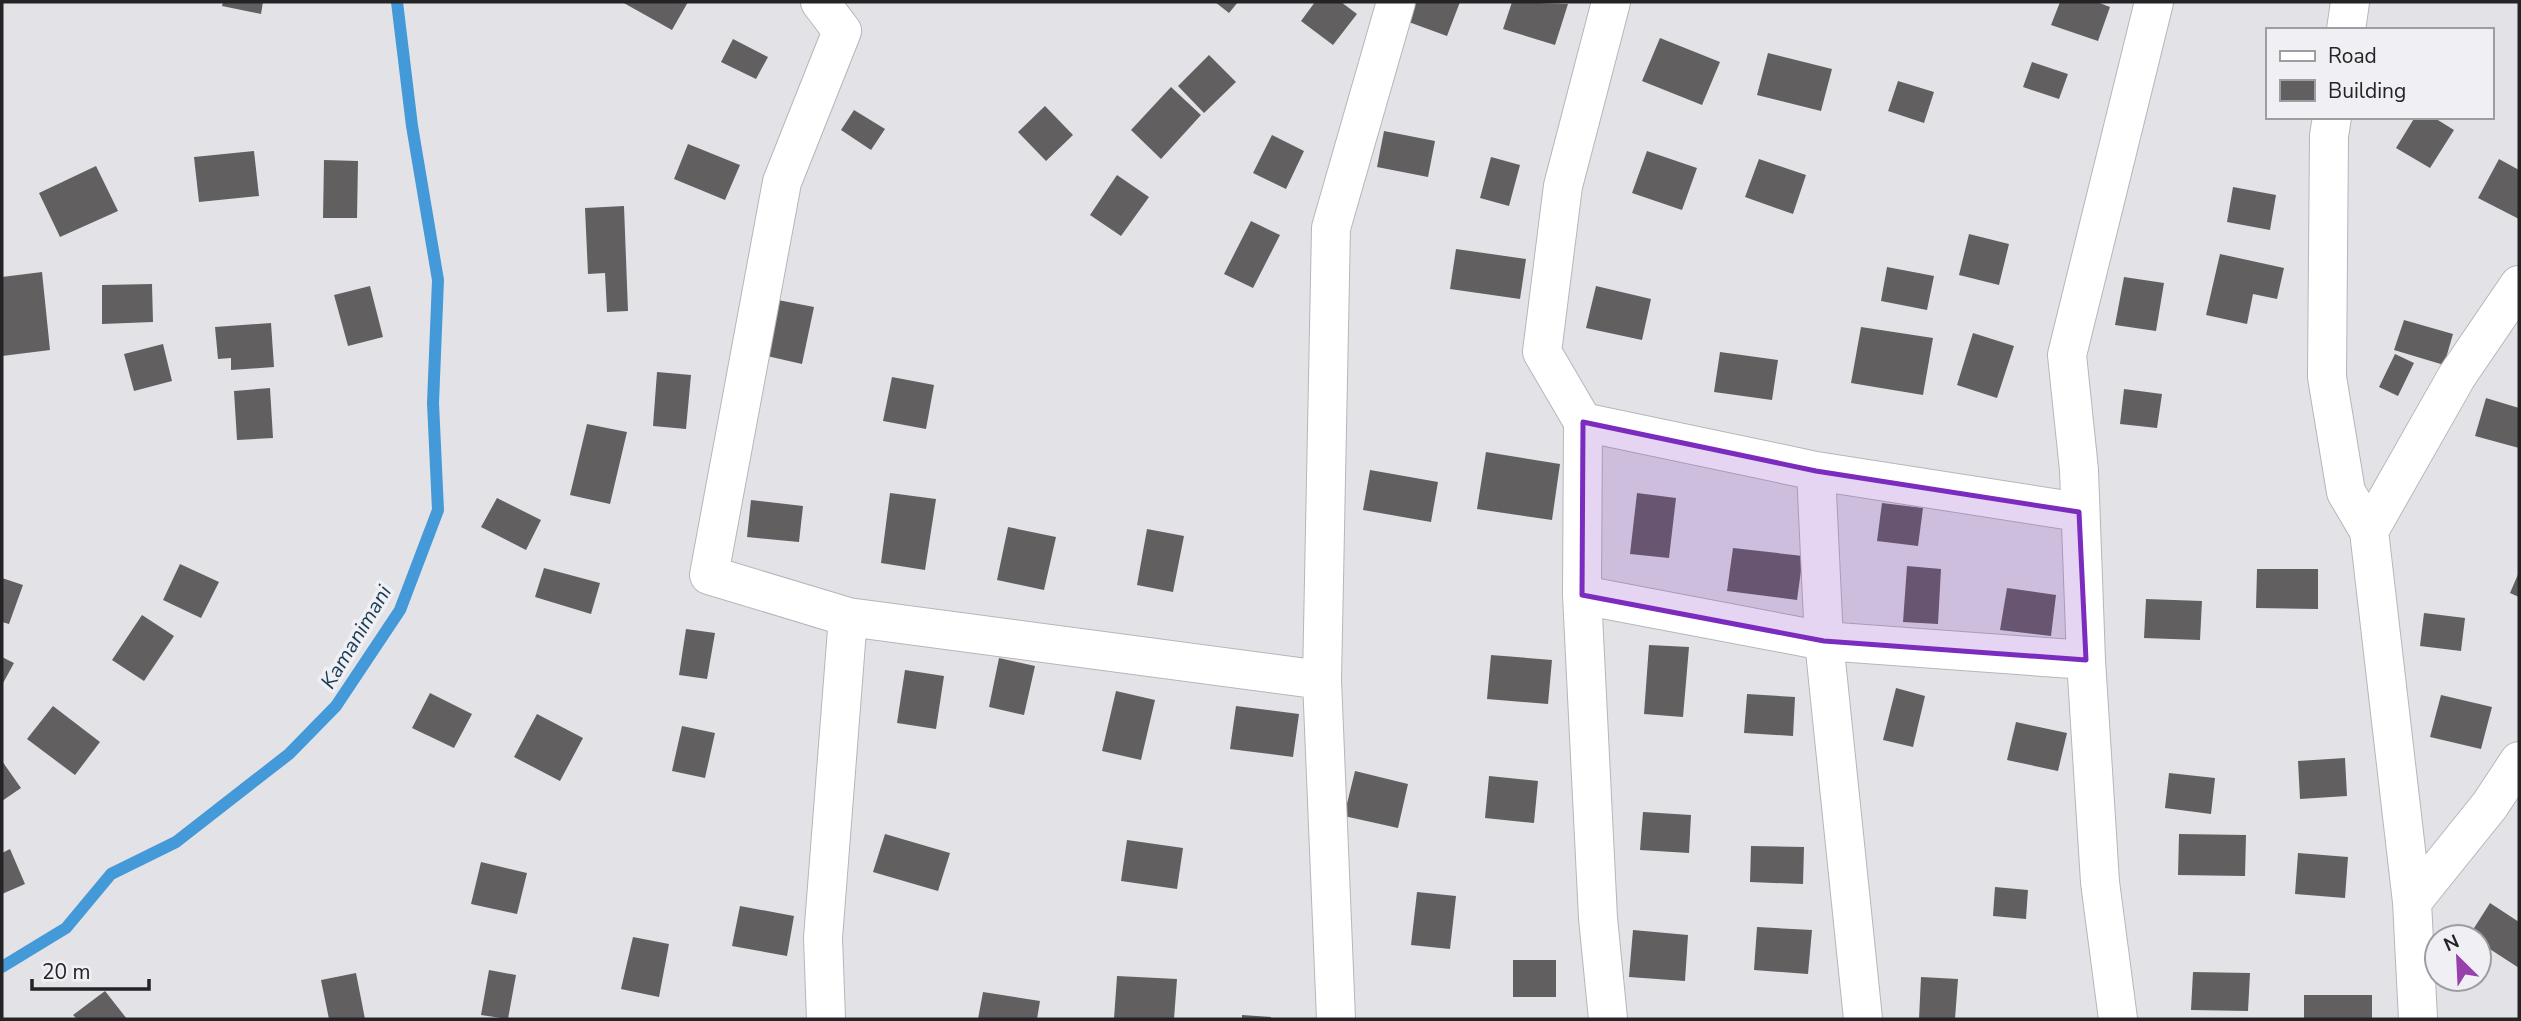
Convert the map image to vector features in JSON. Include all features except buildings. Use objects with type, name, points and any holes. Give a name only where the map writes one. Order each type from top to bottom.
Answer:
[{"type":"street","points":[[820,2],[842,31],[782,182],[709,575],[848,617],[1322,680]]},
{"type":"street","points":[[1336,1019],[1322,680],[1331,228],[1396,2]]},
{"type":"street","points":[[1608,1019],[1598,918],[1581,595],[1583,422],[1542,352],[1563,186],[1611,2]]},
{"type":"street","points":[[2118,1019],[2100,881],[2079,512],[2079,470],[2067,355],[2154,2]]},
{"type":"street","points":[[2346,28],[2350,2]]},
{"type":"street","points":[[2332,119],[2329,136],[2327,377],[2346,492],[2369,531],[2412,902],[2418,1019]]},
{"type":"street","points":[[2369,531],[2456,376],[2519,285]]},
{"type":"street","points":[[1583,422],[1816,471],[2079,512]]},
{"type":"street","points":[[1816,471],[1824,642],[1863,1019]]},
{"type":"street","points":[[1581,595],[1824,642],[2087,660]]},
{"type":"street","points":[[827,1019],[823,938],[848,617]]},
{"type":"street","points":[[2412,902],[2490,804],[2519,761]]},
{"type":"highlighted area","points":[[1583,422],[1816,471],[2079,512],[2086,660],[1824,641],[1582,595]]},
{"type":"waterway","name":"Kamanimani","points":[[2,967],[66,928],[111,874],[176,842],[289,754],[336,706],[400,610],[438,510],[433,403],[438,280],[412,126],[397,2]]}]
